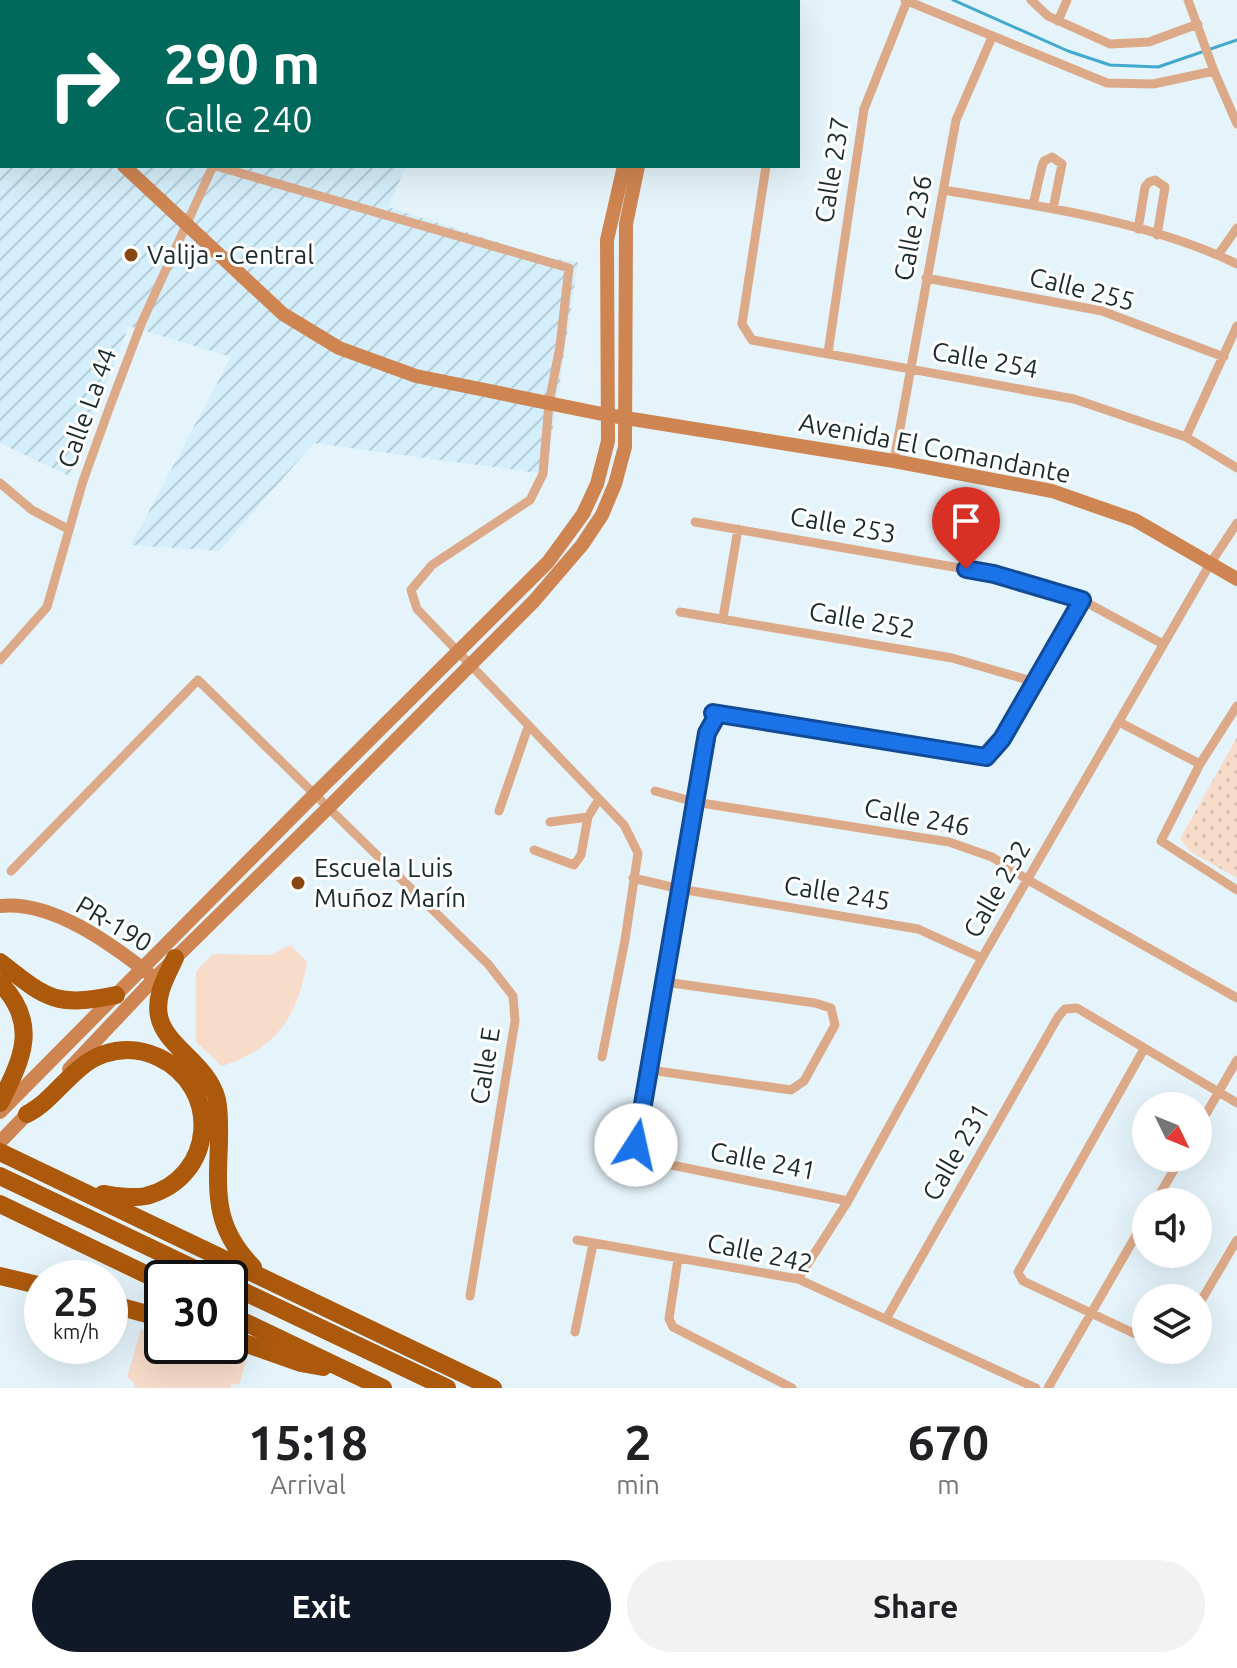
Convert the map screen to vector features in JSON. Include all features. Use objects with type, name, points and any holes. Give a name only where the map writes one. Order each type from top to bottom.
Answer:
[{"type":"highway","points":[[175,958],[160,993],[161,1024],[204,1072],[212,1086],[220,1119],[217,1190],[221,1216],[234,1245],[265,1276]]},
{"type":"highway","points":[[0,962],[51,998],[85,1001],[116,995]]},
{"type":"highway","points":[[0,983],[16,1004],[24,1029],[22,1056],[0,1103]]},
{"type":"highway","points":[[27,1114],[39,1108],[99,1055],[111,1052],[139,1051],[154,1056],[182,1074],[191,1084],[201,1111],[202,1138],[191,1165],[172,1184],[160,1191],[134,1198],[68,1185]]},
{"type":"highway","points":[[0,1152],[265,1276],[493,1388]]},
{"type":"highway","points":[[0,1176],[176,1260]]},
{"type":"highway","points":[[0,1204],[144,1273]]},
{"type":"highway","points":[[4,1275],[24,1281]]},
{"type":"highway","points":[[248,1294],[447,1388]]},
{"type":"highway","points":[[248,1324],[383,1388]]},
{"type":"highway","points":[[248,1344],[301,1363],[347,1371]]},
{"type":"main road","name":"Avenida El Comandante","points":[[126,168],[283,314],[339,348],[416,376],[625,419],[894,461],[1052,491],[1135,520],[1237,579]]},
{"type":"main road","points":[[0,1112],[548,562],[583,514],[597,484],[608,441],[607,240],[624,168]]},
{"type":"main road","points":[[4,1137],[175,958],[333,811],[565,567],[602,515],[625,447],[626,224],[638,168]]},
{"type":"main road","name":"PR-190","points":[[0,906],[40,910],[83,928],[155,978]]},
{"type":"street","points":[[906,0],[1107,83],[1153,84],[1213,68]]},
{"type":"street","name":"Calle 237","points":[[828,353],[864,109],[906,0]]},
{"type":"street","points":[[1031,0],[1048,16],[1110,44],[1149,42],[1198,24]]},
{"type":"street","points":[[1058,21],[1067,0]]},
{"type":"street","points":[[1188,0],[1237,124]]},
{"type":"street","name":"Calle 236","points":[[894,461],[956,120],[992,37]]},
{"type":"street","points":[[1033,205],[1042,166],[1052,157],[1062,164],[1053,209]]},
{"type":"street","name":"Calle La 44","points":[[1,656],[47,607],[89,461],[142,322],[213,168]]},
{"type":"street","points":[[221,168],[569,268],[560,346],[549,403],[543,474],[530,500],[432,565],[411,590],[417,609],[624,825],[638,853],[602,1057]]},
{"type":"street","name":"Calle 254","points":[[766,168],[742,324],[752,340],[1074,399],[1186,437],[1237,468]]},
{"type":"street","points":[[1138,229],[1145,187],[1155,180],[1161,182],[1165,193],[1157,235]]},
{"type":"street","points":[[943,190],[1033,205],[1138,229],[1237,264]]},
{"type":"street","points":[[1218,255],[1237,228]]},
{"type":"street","name":"Calle 255","points":[[926,278],[1102,311],[1224,357]]},
{"type":"street","points":[[1186,437],[1237,326]]},
{"type":"street","points":[[0,483],[32,510],[68,529]]},
{"type":"street","name":"Calle 253","points":[[695,522],[994,574],[1082,600],[1163,644]]},
{"type":"street","name":"Calle 232","points":[[798,1279],[848,1201],[982,958],[1163,644],[1237,523]]},
{"type":"street","points":[[723,618],[738,529]]},
{"type":"street","points":[[1035,682],[1082,600]]},
{"type":"street","name":"Calle 252","points":[[680,612],[952,658],[1035,682]]},
{"type":"street","points":[[11,871],[198,680],[333,811]]},
{"type":"street","name":"Calle 241","points":[[848,1201],[647,1160],[639,1154],[636,1145],[707,733],[716,717],[713,713],[986,757],[1002,739],[1035,682]]},
{"type":"street","points":[[1237,706],[1200,764],[1161,841],[1237,890]]},
{"type":"street","points":[[1119,722],[1200,764]]},
{"type":"street","points":[[499,811],[528,727]]},
{"type":"street","name":"Calle 246","points":[[655,791],[695,802],[949,842],[992,857],[1237,998]]},
{"type":"street","points":[[534,850],[574,865],[581,855],[588,817],[599,799]]},
{"type":"street","name":"Calle E","points":[[333,811],[498,974],[513,996],[515,1021],[470,1296]]},
{"type":"street","points":[[550,822],[588,817]]},
{"type":"street","name":"Calle 245","points":[[633,878],[680,889],[918,929],[982,958]]},
{"type":"street","points":[[650,1070],[791,1090],[804,1081],[835,1025],[831,1008],[811,1002],[665,982]]},
{"type":"street","name":"Calle 231","points":[[886,1319],[1065,1009],[1077,1008],[1144,1049]]},
{"type":"street","points":[[1132,1332],[1023,1281],[1018,1272],[1021,1263],[1144,1049],[1237,1103]]},
{"type":"street","points":[[1212,1104],[1237,1060]]},
{"type":"street","name":"Calle 242","points":[[577,1240],[798,1279],[1036,1388]]},
{"type":"street","points":[[1211,1284],[1237,1240]]},
{"type":"street","points":[[1048,1388],[1132,1242]]},
{"type":"street","points":[[575,1332],[593,1244]]},
{"type":"street","points":[[678,1259],[669,1319],[673,1327],[792,1388]]},
{"type":"shaded area","points":[[0,168],[405,168],[388,207],[544,257],[578,262],[546,474],[314,443],[219,551],[131,545],[231,357],[129,326],[69,476],[0,443]]},
{"type":"shaded area","points":[[1237,737],[1237,878],[1191,852],[1180,839]]},
{"type":"shaded area","points":[[290,945],[307,961],[291,1014],[271,1040],[241,1059],[222,1066],[196,1042],[196,971],[213,954],[270,955]]},
{"type":"shaded area","points":[[141,1330],[144,1331],[144,1364],[245,1364],[239,1385],[232,1383],[230,1388],[135,1388],[127,1377]]},
{"type":"waterway","points":[[953,0],[1068,51],[1110,65],[1158,67],[1237,40]]},
{"type":"place","name":"Valija - Central","points":[[131,255]]},
{"type":"place","name":"Escuela Luis Muñoz Marín","points":[[298,883]]},
{"type":"route","points":[[636,1145],[707,733],[716,717],[713,713],[986,757],[1002,739],[1082,600],[966,569]]}]
